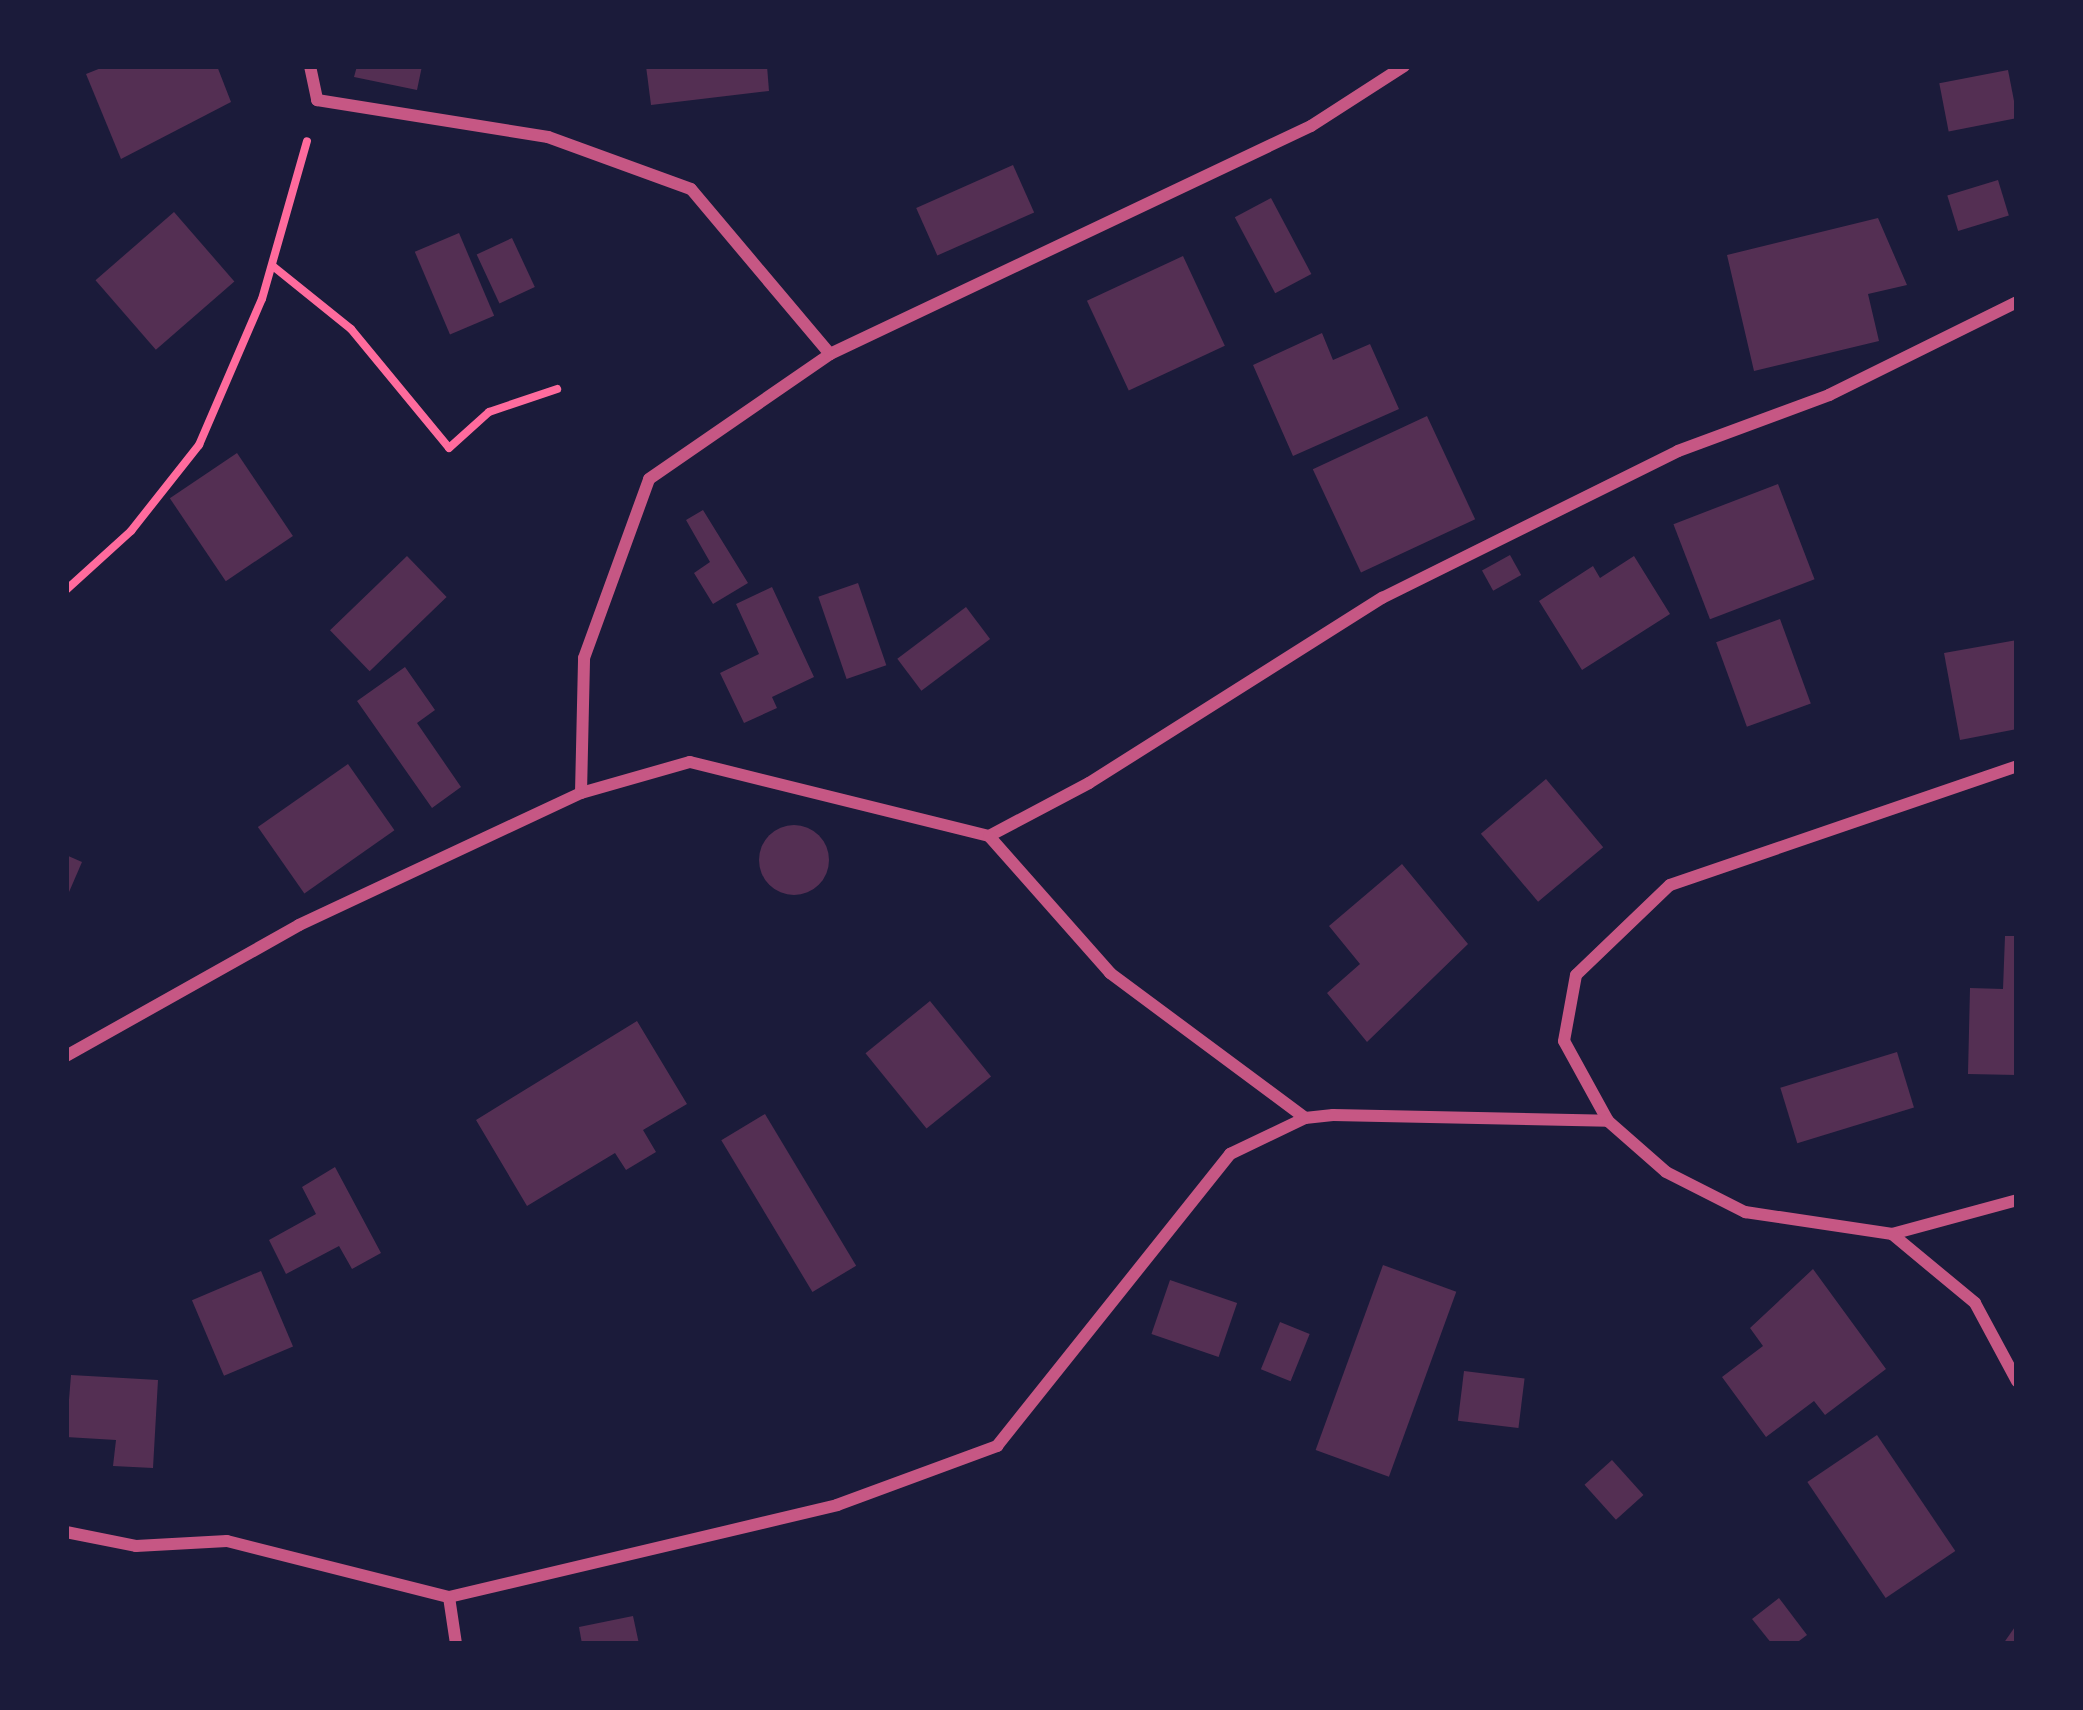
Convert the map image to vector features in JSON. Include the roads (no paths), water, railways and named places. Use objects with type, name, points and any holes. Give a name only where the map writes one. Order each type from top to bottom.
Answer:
[{"type":"street","points":[[310,66],[317,100],[548,136],[691,189],[830,353]]},
{"type":"street","points":[[580,793],[584,658],[649,479],[830,353],[1311,126],[1404,66]]},
{"type":"street","points":[[988,836],[1089,783],[1382,598],[1678,451],[1829,395],[2017,302]]},
{"type":"street","points":[[66,1056],[299,925],[580,793],[690,761],[988,836],[1110,973],[1304,1118]]},
{"type":"street","points":[[2017,766],[1670,885],[1576,974],[1564,1041],[1608,1121],[1666,1172],[1745,1212],[1892,1234],[2017,1200]]},
{"type":"street","points":[[66,1532],[136,1546],[227,1541],[449,1597],[837,1505],[997,1446],[1230,1154],[1304,1118],[1608,1121]]},
{"type":"street","points":[[1892,1234],[1975,1304],[2017,1381]]},
{"type":"street","points":[[449,1597],[457,1644]]}]
